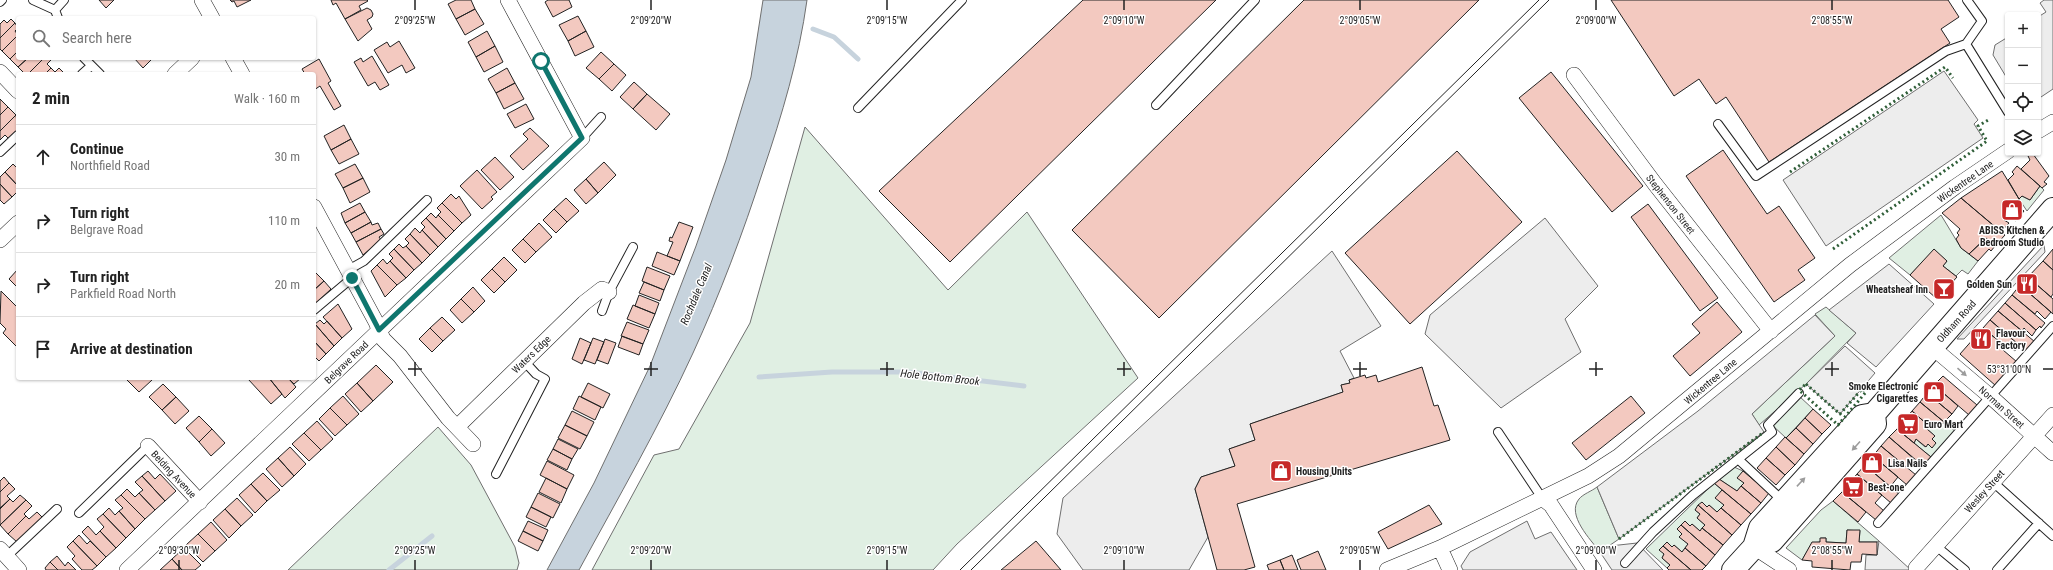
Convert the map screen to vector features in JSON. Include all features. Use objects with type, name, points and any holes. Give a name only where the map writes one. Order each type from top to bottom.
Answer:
[{"type":"highway","name":"Oldham Road","points":[[1733,570],[1754,547],[1760,528],[1784,500],[1862,416],[1874,414],[2053,209]]},
{"type":"highway","name":"Oldham Road","points":[[1754,547],[1772,541],[1875,424],[1874,414]]},
{"type":"street","points":[[202,0],[211,16]]},
{"type":"street","points":[[508,0],[582,138]]},
{"type":"street","points":[[177,72],[190,60]]},
{"type":"street","points":[[234,60],[241,72]]},
{"type":"street","points":[[0,72],[16,89]]},
{"type":"street","name":"Stephenson Street","points":[[1574,75],[1655,184],[1771,331]]},
{"type":"street","name":"Belgrave Road","points":[[127,570],[582,138]]},
{"type":"street","name":"Wickentree Lane","points":[[1387,570],[1440,548],[1588,476],[1619,456],[1850,265],[1955,187],[2005,153]]},
{"type":"street","points":[[316,211],[379,330],[382,339],[400,356],[448,418],[473,444]]},
{"type":"street","points":[[0,240],[16,225]]},
{"type":"street","name":"Waters Edge","points":[[457,428],[584,302],[602,289],[609,292]]},
{"type":"street","name":"Norman Street","points":[[1932,347],[1991,397],[2053,453]]},
{"type":"street","name":"Wesley Street","points":[[1916,568],[2053,415]]},
{"type":"street","name":"Belding Avenue","points":[[148,446],[200,502]]},
{"type":"street","points":[[1542,498],[1551,505],[1594,570]]},
{"type":"street","points":[[1754,547],[1789,570]]},
{"type":"street","points":[[1440,548],[1450,570]]},
{"type":"street","points":[[3,553],[19,570]]},
{"type":"lane","points":[[33,0],[57,14],[64,0]]},
{"type":"lane","points":[[858,108],[962,0]]},
{"type":"lane","points":[[1156,104],[1255,0]]},
{"type":"lane","points":[[1718,124],[1756,176],[1946,51],[1966,44],[1982,21],[1967,0]]},
{"type":"lane","points":[[1966,44],[2005,107]]},
{"type":"lane","points":[[86,60],[98,72]]},
{"type":"lane","points":[[84,72],[91,66]]},
{"type":"lane","points":[[582,138],[601,117]]},
{"type":"lane","points":[[0,152],[16,137]]},
{"type":"lane","points":[[316,308],[427,200]]},
{"type":"lane","points":[[602,311],[609,292],[633,247]]},
{"type":"lane","points":[[1878,523],[2053,326]]},
{"type":"lane","points":[[496,474],[545,379],[536,374],[524,361]]},
{"type":"lane","points":[[1626,563],[1653,532],[1693,494],[1739,460],[1772,432],[1768,425],[1799,393]]},
{"type":"lane","points":[[1498,432],[1542,498]]},
{"type":"lane","points":[[79,512],[148,446]]},
{"type":"lane","points":[[1739,460],[1784,500]]},
{"type":"lane","points":[[1993,482],[2053,536]]},
{"type":"lane","points":[[3,553],[57,509]]},
{"type":"lane","points":[[1997,570],[2038,523]]},
{"type":"lane","points":[[1936,546],[1964,570]]},
{"type":"green space","points":[[805,127],[948,290],[1027,212],[1138,378],[957,544],[933,570],[592,570],[654,455],[679,449],[750,323]]},
{"type":"green space","points":[[2040,186],[2044,190],[2027,211],[2019,199],[2022,196],[2030,200]]},
{"type":"green space","points":[[1941,215],[1961,248],[1978,261],[1968,274],[1962,270],[1956,276],[1943,266],[1947,261],[1934,250],[1910,275],[1889,258]]},
{"type":"green space","points":[[1826,307],[1856,333],[1806,384],[1759,425],[1752,414],[1835,336],[1815,314]]},
{"type":"green space","points":[[1799,396],[1813,409],[1786,438],[1772,425]]},
{"type":"green space","points":[[1932,422],[1940,428],[1944,422],[1955,431],[1931,457],[1914,443],[1916,439],[1925,447],[1928,444],[1932,448],[1932,439],[1935,436],[1927,429]]},
{"type":"green space","points":[[438,427],[471,465],[515,547],[519,563],[517,570],[288,570]]},
{"type":"green space","points":[[1734,467],[1743,471],[1738,478],[1744,483],[1737,491],[1719,479]]},
{"type":"green space","points":[[1714,483],[1722,490],[1716,498],[1724,505],[1717,512],[1709,505],[1707,507],[1702,502],[1695,510],[1700,514],[1697,518],[1705,525],[1700,531],[1692,524],[1690,526],[1685,521],[1680,537],[1688,544],[1682,552],[1674,545],[1672,547],[1667,542],[1660,550],[1664,554],[1662,558],[1670,565],[1667,568],[1646,549]]},
{"type":"green space","points":[[1597,487],[1619,539],[1600,552],[1581,527],[1576,512],[1576,505],[1579,499]]},
{"type":"green space","points":[[1833,501],[1879,541],[1859,542],[1860,531],[1847,530],[1846,543],[1826,542],[1826,538],[1821,538],[1820,542],[1812,543],[1802,560],[1786,548],[1821,510]]},
{"type":"shaded area","points":[[2044,0],[2053,0],[2053,89],[2041,97],[2041,15],[2046,12],[2040,3]]},
{"type":"shaded area","points":[[2005,39],[2005,75],[1993,55],[1995,45]]},
{"type":"shaded area","points":[[1944,71],[1978,120],[1974,124],[1983,138],[1826,246],[1783,180]]},
{"type":"shaded area","points":[[1545,218],[1598,286],[1565,319],[1581,352],[1501,408],[1425,334],[1430,315]]},
{"type":"shaded area","points":[[2044,245],[2045,252],[1964,339],[1957,339]]},
{"type":"shaded area","points":[[1332,251],[1381,326],[1340,351],[1354,378],[1349,380],[1350,383],[1341,385],[1343,392],[1250,424],[1255,440],[1229,449],[1235,466],[1201,477],[1195,489],[1208,537],[1189,570],[1083,570],[1057,534],[1063,498]]},
{"type":"shaded area","points":[[1889,264],[1934,304],[1876,367],[1847,343],[1856,333],[1829,310]]},
{"type":"shaded area","points":[[1815,315],[1835,336],[1752,414],[1764,432],[1619,539],[1597,487],[1698,411]]},
{"type":"shaded area","points":[[1845,346],[1875,373],[1840,414],[1806,384]]},
{"type":"shaded area","points":[[1527,521],[1535,539],[1551,532],[1577,570],[1463,570],[1461,566],[1470,552]]},
{"type":"shaded area","points":[[1879,541],[1911,570],[1865,570],[1866,555],[1877,555]]},
{"type":"shaded area","points":[[1637,543],[1663,570],[1612,570],[1600,552],[1610,546]]},
{"type":"water","name":"Rochdale Canal","points":[[763,0],[807,0],[795,65],[783,108],[731,263],[713,308],[680,381],[579,570],[547,570],[594,483],[650,366],[696,246],[726,160],[751,77]]},
{"type":"building","points":[[99,0],[114,0],[106,8]]},
{"type":"building","points":[[230,0],[251,0],[237,7],[234,1],[232,2]]},
{"type":"building","points":[[331,0],[368,1],[359,6],[361,10],[345,19],[336,3],[333,5]]},
{"type":"building","points":[[456,0],[471,0],[475,9],[456,19],[448,4]]},
{"type":"building","points":[[548,0],[569,0],[572,7],[553,17],[545,2]]},
{"type":"building","points":[[1083,0],[1216,0],[950,262],[879,191]]},
{"type":"building","points":[[1304,0],[1479,0],[1159,318],[1072,230]]},
{"type":"building","points":[[1611,0],[1948,0],[1959,17],[1941,29],[1950,43],[1769,162],[1726,97],[1716,104],[1699,79],[1674,96]]},
{"type":"building","points":[[367,8],[371,10],[373,14],[372,17],[367,20],[372,29],[358,41],[345,19]]},
{"type":"building","points":[[475,9],[484,24],[465,35],[456,19]]},
{"type":"building","points":[[578,16],[586,31],[568,41],[559,25]]},
{"type":"building","points":[[11,19],[15,23],[0,38],[0,24],[4,20],[7,23]]},
{"type":"building","points":[[15,23],[16,37],[2,51],[0,49],[0,38]]},
{"type":"building","points":[[487,31],[495,46],[476,57],[468,42]]},
{"type":"building","points":[[586,31],[594,47],[575,56],[568,41]]},
{"type":"building","points":[[16,37],[16,53],[10,59],[2,51]]},
{"type":"building","points":[[399,41],[415,68],[406,73],[402,65],[388,73],[374,50],[387,42],[390,47]]},
{"type":"building","points":[[495,46],[503,62],[484,72],[476,57]]},
{"type":"building","points":[[601,52],[614,64],[599,79],[586,68]]},
{"type":"building","points":[[16,53],[16,60],[26,60],[18,67],[10,59]]},
{"type":"building","points":[[372,56],[389,85],[380,90],[375,82],[368,86],[354,62],[361,58],[363,62]]},
{"type":"building","points":[[319,59],[331,81],[328,83],[341,106],[334,110],[320,86],[316,89],[316,72],[304,72],[302,69]]},
{"type":"building","points":[[26,60],[42,60],[30,72],[23,72],[18,67]]},
{"type":"building","points":[[42,60],[51,60],[47,64],[51,68],[47,72],[30,72]]},
{"type":"building","points":[[136,60],[151,60],[143,68]]},
{"type":"building","points":[[614,64],[626,75],[612,91],[599,79]]},
{"type":"building","points":[[51,68],[55,72],[47,72]]},
{"type":"building","points":[[59,68],[63,72],[55,72]]},
{"type":"building","points":[[507,68],[515,83],[496,93],[488,79]]},
{"type":"building","points":[[1551,72],[1643,186],[1612,212],[1519,98]]},
{"type":"building","points":[[634,82],[647,94],[633,109],[620,97]]},
{"type":"building","points":[[515,83],[524,99],[504,109],[496,93]]},
{"type":"building","points":[[647,94],[670,114],[656,130],[633,109]]},
{"type":"building","points":[[0,99],[8,107],[0,115]]},
{"type":"building","points":[[526,104],[534,119],[515,128],[507,114]]},
{"type":"building","points":[[8,107],[16,115],[0,131],[0,115]]},
{"type":"building","points":[[16,115],[16,132],[9,139],[5,135],[0,140],[0,131]]},
{"type":"building","points":[[344,125],[351,139],[331,150],[324,136]]},
{"type":"building","points":[[530,128],[549,146],[523,170],[510,156],[528,139],[523,134]]},
{"type":"building","points":[[351,139],[359,154],[339,164],[331,150]]},
{"type":"building","points":[[1723,150],[1767,214],[1779,206],[1815,258],[1798,270],[1805,280],[1774,302],[1686,176]]},
{"type":"building","points":[[1457,151],[1522,222],[1410,324],[1345,253]]},
{"type":"building","points":[[2028,156],[2034,156],[2049,176],[2044,182],[2047,184],[2042,188],[2021,169],[2030,160]]},
{"type":"building","points":[[495,157],[514,177],[500,190],[481,170]]},
{"type":"building","points":[[604,162],[616,175],[598,193],[586,179]]},
{"type":"building","points":[[13,164],[16,167],[16,184],[5,172]]},
{"type":"building","points":[[355,164],[363,178],[343,188],[335,174]]},
{"type":"building","points":[[2017,166],[2040,186],[2030,200],[2022,196],[2019,199],[2008,180],[2014,174],[2012,172]]},
{"type":"building","points":[[477,170],[497,192],[491,197],[493,199],[482,209],[460,186]]},
{"type":"building","points":[[2002,171],[2019,199],[2015,204],[2024,211],[2016,221],[2009,216],[2004,220],[2009,223],[2001,232],[1961,198]]},
{"type":"building","points":[[5,172],[16,184],[16,193],[12,197],[0,184],[0,177]]},
{"type":"building","points":[[363,178],[370,192],[350,203],[343,188]]},
{"type":"building","points":[[586,179],[598,193],[586,204],[574,190]]},
{"type":"building","points":[[0,184],[12,197],[4,204],[0,200]]},
{"type":"building","points":[[451,194],[456,199],[459,196],[471,215],[462,223],[442,203]]},
{"type":"building","points":[[566,198],[579,211],[567,222],[554,209]]},
{"type":"building","points":[[1961,198],[2005,235],[1995,246],[1986,238],[1969,254],[1961,248],[1956,239],[1959,235],[1957,233],[1960,229],[1942,213]]},
{"type":"building","points":[[360,203],[365,212],[345,223],[341,213]]},
{"type":"building","points":[[442,203],[462,223],[454,231],[438,215],[441,212],[437,208]]},
{"type":"building","points":[[1648,204],[1718,298],[1700,311],[1631,217]]},
{"type":"building","points":[[554,209],[567,222],[556,233],[543,220]]},
{"type":"building","points":[[365,212],[371,222],[351,233],[345,223]]},
{"type":"building","points":[[431,213],[436,218],[438,215],[454,231],[446,239],[426,218]]},
{"type":"building","points":[[426,218],[446,239],[438,247],[422,230],[425,227],[421,223]]},
{"type":"building","points":[[371,222],[372,225],[378,223],[381,229],[356,242],[351,233]]},
{"type":"building","points":[[679,222],[693,227],[680,261],[667,256],[673,242],[669,241],[670,237],[672,238]]},
{"type":"building","points":[[539,223],[552,237],[536,252],[523,239]]},
{"type":"building","points":[[415,228],[420,233],[422,230],[438,247],[430,255],[410,234]]},
{"type":"building","points":[[381,229],[384,234],[379,237],[381,240],[363,255],[356,242]]},
{"type":"building","points":[[410,234],[430,255],[422,263],[406,246],[409,243],[405,239]]},
{"type":"building","points":[[1986,238],[1995,246],[1991,251],[1989,249],[1978,261],[1969,254]]},
{"type":"building","points":[[523,239],[536,252],[525,263],[512,250]]},
{"type":"building","points":[[399,244],[403,248],[406,246],[422,263],[414,270],[394,249]]},
{"type":"building","points":[[394,249],[414,270],[406,278],[390,261],[393,258],[389,254]]},
{"type":"building","points":[[1934,249],[1947,261],[1943,266],[1957,277],[1937,299],[1910,275]]},
{"type":"building","points":[[2053,249],[2053,270],[2043,261]]},
{"type":"building","points":[[657,252],[680,261],[674,275],[652,266]]},
{"type":"building","points":[[504,257],[517,270],[505,282],[492,269]]},
{"type":"building","points":[[383,259],[387,264],[390,261],[406,278],[397,285],[377,265]]},
{"type":"building","points":[[2043,261],[2053,270],[2053,294],[2051,297],[2028,277]]},
{"type":"building","points":[[377,265],[397,285],[385,297],[371,271]]},
{"type":"building","points":[[647,267],[670,276],[664,290],[642,281]]},
{"type":"building","points":[[492,269],[505,282],[494,293],[481,280]]},
{"type":"building","points":[[16,271],[16,286],[9,279]]},
{"type":"building","points":[[316,273],[324,281],[316,288]]},
{"type":"building","points":[[2028,277],[2053,299],[2053,314],[2020,285]]},
{"type":"building","points":[[324,281],[331,289],[316,303],[316,288]]},
{"type":"building","points":[[644,282],[664,290],[660,301],[639,293]]},
{"type":"building","points":[[2020,285],[2051,312],[2045,319],[2037,311],[2035,314],[2012,295]]},
{"type":"building","points":[[473,287],[485,301],[474,312],[461,299]]},
{"type":"building","points":[[1,291],[16,306],[16,346],[3,333],[6,329],[0,323]]},
{"type":"building","points":[[639,295],[659,303],[655,314],[635,306]]},
{"type":"building","points":[[2012,295],[2045,323],[2041,328],[2040,326],[2036,330],[2005,303]]},
{"type":"building","points":[[461,299],[474,312],[462,323],[450,310]]},
{"type":"building","points":[[1717,302],[1742,332],[1690,376],[1673,356],[1700,333],[1692,324]]},
{"type":"building","points":[[2005,303],[2036,330],[2032,336],[2024,328],[2022,331],[1998,311]]},
{"type":"building","points":[[338,304],[352,329],[342,338],[323,317]]},
{"type":"building","points":[[633,305],[655,314],[649,328],[627,319]]},
{"type":"building","points":[[1998,311],[2035,342],[2026,351],[1990,320]]},
{"type":"building","points":[[442,317],[455,330],[443,341],[430,328]]},
{"type":"building","points":[[320,320],[324,324],[327,321],[342,338],[334,346],[316,325]]},
{"type":"building","points":[[1990,320],[2020,346],[2015,351],[2008,345],[2006,347],[1983,328]]},
{"type":"building","points":[[627,322],[649,330],[643,344],[621,336]]},
{"type":"building","points":[[316,325],[334,346],[326,354],[316,343]]},
{"type":"building","points":[[430,328],[443,341],[432,352],[419,339]]},
{"type":"building","points":[[1983,328],[2006,347],[2003,350],[2017,362],[1996,386],[1960,354]]},
{"type":"building","points":[[622,336],[643,344],[639,355],[618,347]]},
{"type":"building","points":[[580,338],[591,343],[582,364],[572,359]]},
{"type":"building","points":[[593,338],[604,342],[595,364],[584,360]]},
{"type":"building","points":[[605,339],[616,343],[608,364],[597,360]]},
{"type":"building","points":[[316,343],[326,354],[319,361],[316,358]]},
{"type":"building","points":[[376,365],[393,382],[373,401],[357,383]]},
{"type":"building","name":"Housing Units","points":[[1422,367],[1434,406],[1438,405],[1450,440],[1237,504],[1255,567],[1244,570],[1217,570],[1195,489],[1201,477],[1235,466],[1229,449],[1255,440],[1250,424],[1343,392],[1341,385],[1350,383],[1349,380],[1365,375],[1366,378],[1376,375],[1378,382]]},
{"type":"building","points":[[1943,376],[1977,405],[1969,415],[1934,385]]},
{"type":"building","points":[[127,380],[152,380],[139,392]]},
{"type":"building","points":[[249,380],[271,380],[282,394],[271,404]]},
{"type":"building","points":[[271,380],[290,380],[296,387],[285,398]]},
{"type":"building","points":[[290,380],[299,380],[294,384]]},
{"type":"building","points":[[357,383],[373,401],[361,412],[345,394]]},
{"type":"building","points":[[588,383],[610,394],[603,408],[581,397]]},
{"type":"building","points":[[163,384],[176,397],[162,410],[149,397]]},
{"type":"building","points":[[1934,385],[1958,406],[1952,414],[1927,393]]},
{"type":"building","points":[[1927,393],[1952,414],[1944,422],[1920,402]]},
{"type":"building","points":[[343,396],[359,414],[347,425],[330,408]]},
{"type":"building","points":[[579,396],[601,407],[595,420],[573,409]]},
{"type":"building","points":[[1631,396],[1645,413],[1586,460],[1572,443]]},
{"type":"building","points":[[176,397],[189,411],[175,424],[162,410]]},
{"type":"building","points":[[1920,402],[1944,422],[1940,428],[1932,422],[1929,426],[1912,411]]},
{"type":"building","points":[[330,408],[347,425],[335,436],[319,419]]},
{"type":"building","points":[[1813,409],[1831,425],[1822,434],[1805,418]]},
{"type":"building","points":[[572,411],[594,422],[587,436],[565,425]]},
{"type":"building","points":[[1912,411],[1929,426],[1927,429],[1935,436],[1932,439],[1936,443],[1932,448],[1928,444],[1926,447],[1916,439],[1914,443],[1897,429]]},
{"type":"building","points":[[199,416],[212,429],[199,442],[186,428]]},
{"type":"building","points":[[1805,418],[1822,434],[1813,444],[1796,428]]},
{"type":"building","points":[[317,421],[333,439],[321,450],[304,433]]},
{"type":"building","points":[[565,425],[587,436],[580,449],[558,438]]},
{"type":"building","points":[[1796,428],[1813,444],[1804,454],[1786,438]]},
{"type":"building","points":[[212,429],[225,443],[211,456],[199,442]]},
{"type":"building","points":[[1897,429],[1931,457],[1923,466],[1889,437]]},
{"type":"building","points":[[304,433],[321,450],[309,461],[292,444]]},
{"type":"building","points":[[1785,437],[1804,454],[1795,465],[1776,447]]},
{"type":"building","points":[[1889,437],[1914,459],[1907,468],[1881,446]]},
{"type":"building","points":[[558,439],[578,449],[572,459],[553,449]]},
{"type":"building","points":[[1881,446],[1916,475],[1907,485],[1873,456]]},
{"type":"building","points":[[290,447],[306,464],[294,476],[278,458]]},
{"type":"building","points":[[1776,447],[1795,465],[1785,475],[1766,458]]},
{"type":"building","points":[[553,449],[572,459],[567,470],[547,460]]},
{"type":"building","points":[[1873,456],[1898,477],[1890,487],[1865,465]]},
{"type":"building","points":[[278,458],[294,476],[282,487],[266,469]]},
{"type":"building","points":[[1766,458],[1785,475],[1776,485],[1757,468]]},
{"type":"building","points":[[547,461],[574,475],[567,489],[540,475]]},
{"type":"building","points":[[1865,465],[1899,494],[1891,503],[1857,474]]},
{"type":"building","points":[[148,471],[155,479],[160,474],[176,491],[165,501],[142,476]]},
{"type":"building","points":[[1743,471],[1769,493],[1761,503],[1741,486],[1744,483],[1737,478]]},
{"type":"building","points":[[263,473],[280,490],[267,501],[251,484]]},
{"type":"building","points":[[1857,474],[1882,495],[1875,503],[1884,511],[1876,520],[1842,492]]},
{"type":"building","points":[[142,476],[165,501],[155,510],[139,493],[143,490],[135,482]]},
{"type":"building","points":[[4,477],[9,483],[0,492],[0,481]]},
{"type":"building","points":[[546,478],[567,489],[561,503],[539,492]]},
{"type":"building","points":[[1719,479],[1737,491],[1741,486],[1761,503],[1751,514],[1714,483]]},
{"type":"building","points":[[9,483],[15,489],[7,496],[10,499],[0,508],[0,492]]},
{"type":"building","points":[[251,484],[267,501],[255,513],[239,495]]},
{"type":"building","points":[[127,489],[135,497],[139,493],[155,510],[145,519],[121,495]]},
{"type":"building","points":[[1722,490],[1751,514],[1741,525],[1721,508],[1724,505],[1715,498]]},
{"type":"building","points":[[1842,492],[1866,512],[1858,522],[1833,501]]},
{"type":"building","points":[[538,493],[560,504],[553,518],[531,507]]},
{"type":"building","points":[[20,495],[26,500],[0,525],[0,509],[10,499],[13,502]]},
{"type":"building","points":[[121,495],[145,519],[135,529],[119,511],[123,508],[115,500]]},
{"type":"building","points":[[237,498],[253,515],[241,526],[225,509]]},
{"type":"building","points":[[26,500],[32,506],[24,514],[26,516],[8,534],[0,525]]},
{"type":"building","points":[[1702,502],[1707,507],[1709,505],[1717,512],[1721,508],[1741,525],[1732,535],[1698,505]]},
{"type":"building","points":[[1429,505],[1442,524],[1388,549],[1378,532]]},
{"type":"building","points":[[1698,505],[1732,535],[1723,545],[1702,528],[1705,525],[1697,518],[1700,514],[1695,510]]},
{"type":"building","points":[[531,507],[551,517],[546,527],[526,517]]},
{"type":"building","points":[[109,508],[115,515],[119,511],[135,529],[126,538],[103,514]]},
{"type":"building","points":[[225,509],[241,526],[229,538],[213,520]]},
{"type":"building","points":[[37,512],[43,518],[17,542],[8,534],[26,516],[29,519]]},
{"type":"building","points":[[103,514],[126,538],[116,548],[100,531],[104,527],[97,519]]},
{"type":"building","points":[[528,521],[548,530],[543,541],[523,531]]},
{"type":"building","points":[[1685,521],[1690,526],[1692,524],[1700,531],[1702,528],[1723,545],[1715,555],[1681,525]]},
{"type":"building","points":[[211,522],[227,540],[215,551],[198,534]]},
{"type":"building","points":[[1681,525],[1715,555],[1706,566],[1685,548],[1688,544],[1679,537],[1682,534],[1677,529]]},
{"type":"building","points":[[88,526],[96,535],[100,531],[116,548],[106,557],[82,532]]},
{"type":"building","points":[[1847,530],[1860,530],[1859,542],[1877,542],[1877,555],[1862,554],[1861,562],[1851,562],[1850,570],[1812,567],[1812,561],[1802,560],[1812,542],[1820,542],[1820,538],[1826,538],[1826,542],[1846,543]]},
{"type":"building","points":[[523,531],[543,541],[538,551],[518,541]]},
{"type":"building","points":[[198,534],[215,551],[203,562],[186,545]]},
{"type":"building","points":[[79,535],[87,544],[90,541],[106,557],[97,566],[73,541]]},
{"type":"building","points":[[73,541],[97,566],[92,570],[82,570],[72,559],[75,556],[67,547]]},
{"type":"building","points":[[1036,541],[1061,570],[1001,570]]},
{"type":"building","points":[[1667,542],[1672,547],[1674,545],[1682,552],[1685,548],[1706,566],[1702,570],[1691,570],[1663,546]]},
{"type":"building","points":[[1663,546],[1691,570],[1669,570],[1667,568],[1670,565],[1662,558],[1664,554],[1659,550]]},
{"type":"building","points":[[184,548],[201,565],[195,570],[182,570],[172,559]]},
{"type":"building","points":[[1318,551],[1326,570],[1301,570],[1297,560]]},
{"type":"building","points":[[1292,555],[1298,570],[1284,570],[1280,560]]},
{"type":"building","points":[[57,556],[65,566],[68,562],[76,570],[58,570],[50,562]]},
{"type":"building","points":[[172,559],[182,570],[160,570]]},
{"type":"building","points":[[1280,560],[1284,570],[1269,570],[1267,565]]},
{"type":"building","points":[[50,562],[58,570],[46,570],[45,568]]},
{"type":"waterway","points":[[813,29],[834,37],[858,59]]},
{"type":"waterway","name":"Hole Bottom Brook","points":[[759,377],[832,372],[908,372],[1024,386]]},
{"type":"waterway","points":[[389,570],[432,536]]},
{"type":"tram line","points":[[960,570],[1539,0]]},
{"type":"tram line","points":[[971,570],[1549,0]]},
{"type":"hedge","points":[[1790,172],[1945,67],[1953,78]]},
{"type":"hedge","points":[[1833,249],[1987,141],[1978,126],[1990,119]]},
{"type":"hedge","points":[[1806,384],[1840,414],[1862,389],[1866,392],[1838,425],[1799,390],[1806,384]]},
{"type":"hedge","points":[[1619,539],[1764,432]]},
{"type":"place","name":"ABISS Kitchen & Bedroom Studio","points":[[2012,210]]},
{"type":"place","name":"Golden Sun","points":[[2027,284]]},
{"type":"place","name":"Wheatsheaf Inn","points":[[1944,289]]},
{"type":"place","name":"Flavour Factory","points":[[1981,339]]},
{"type":"place","name":"Smoke Electronic Cigarettes","points":[[1934,392]]},
{"type":"place","name":"Euro Mart","points":[[1908,424]]},
{"type":"place","name":"Lisa Nails","points":[[1872,463]]},
{"type":"place","name":"Housing Units","points":[[1281,471]]},
{"type":"place","name":"Best-one","points":[[1853,487]]},
{"type":"route","points":[[352,278],[379,330],[582,138],[541,61]]}]
